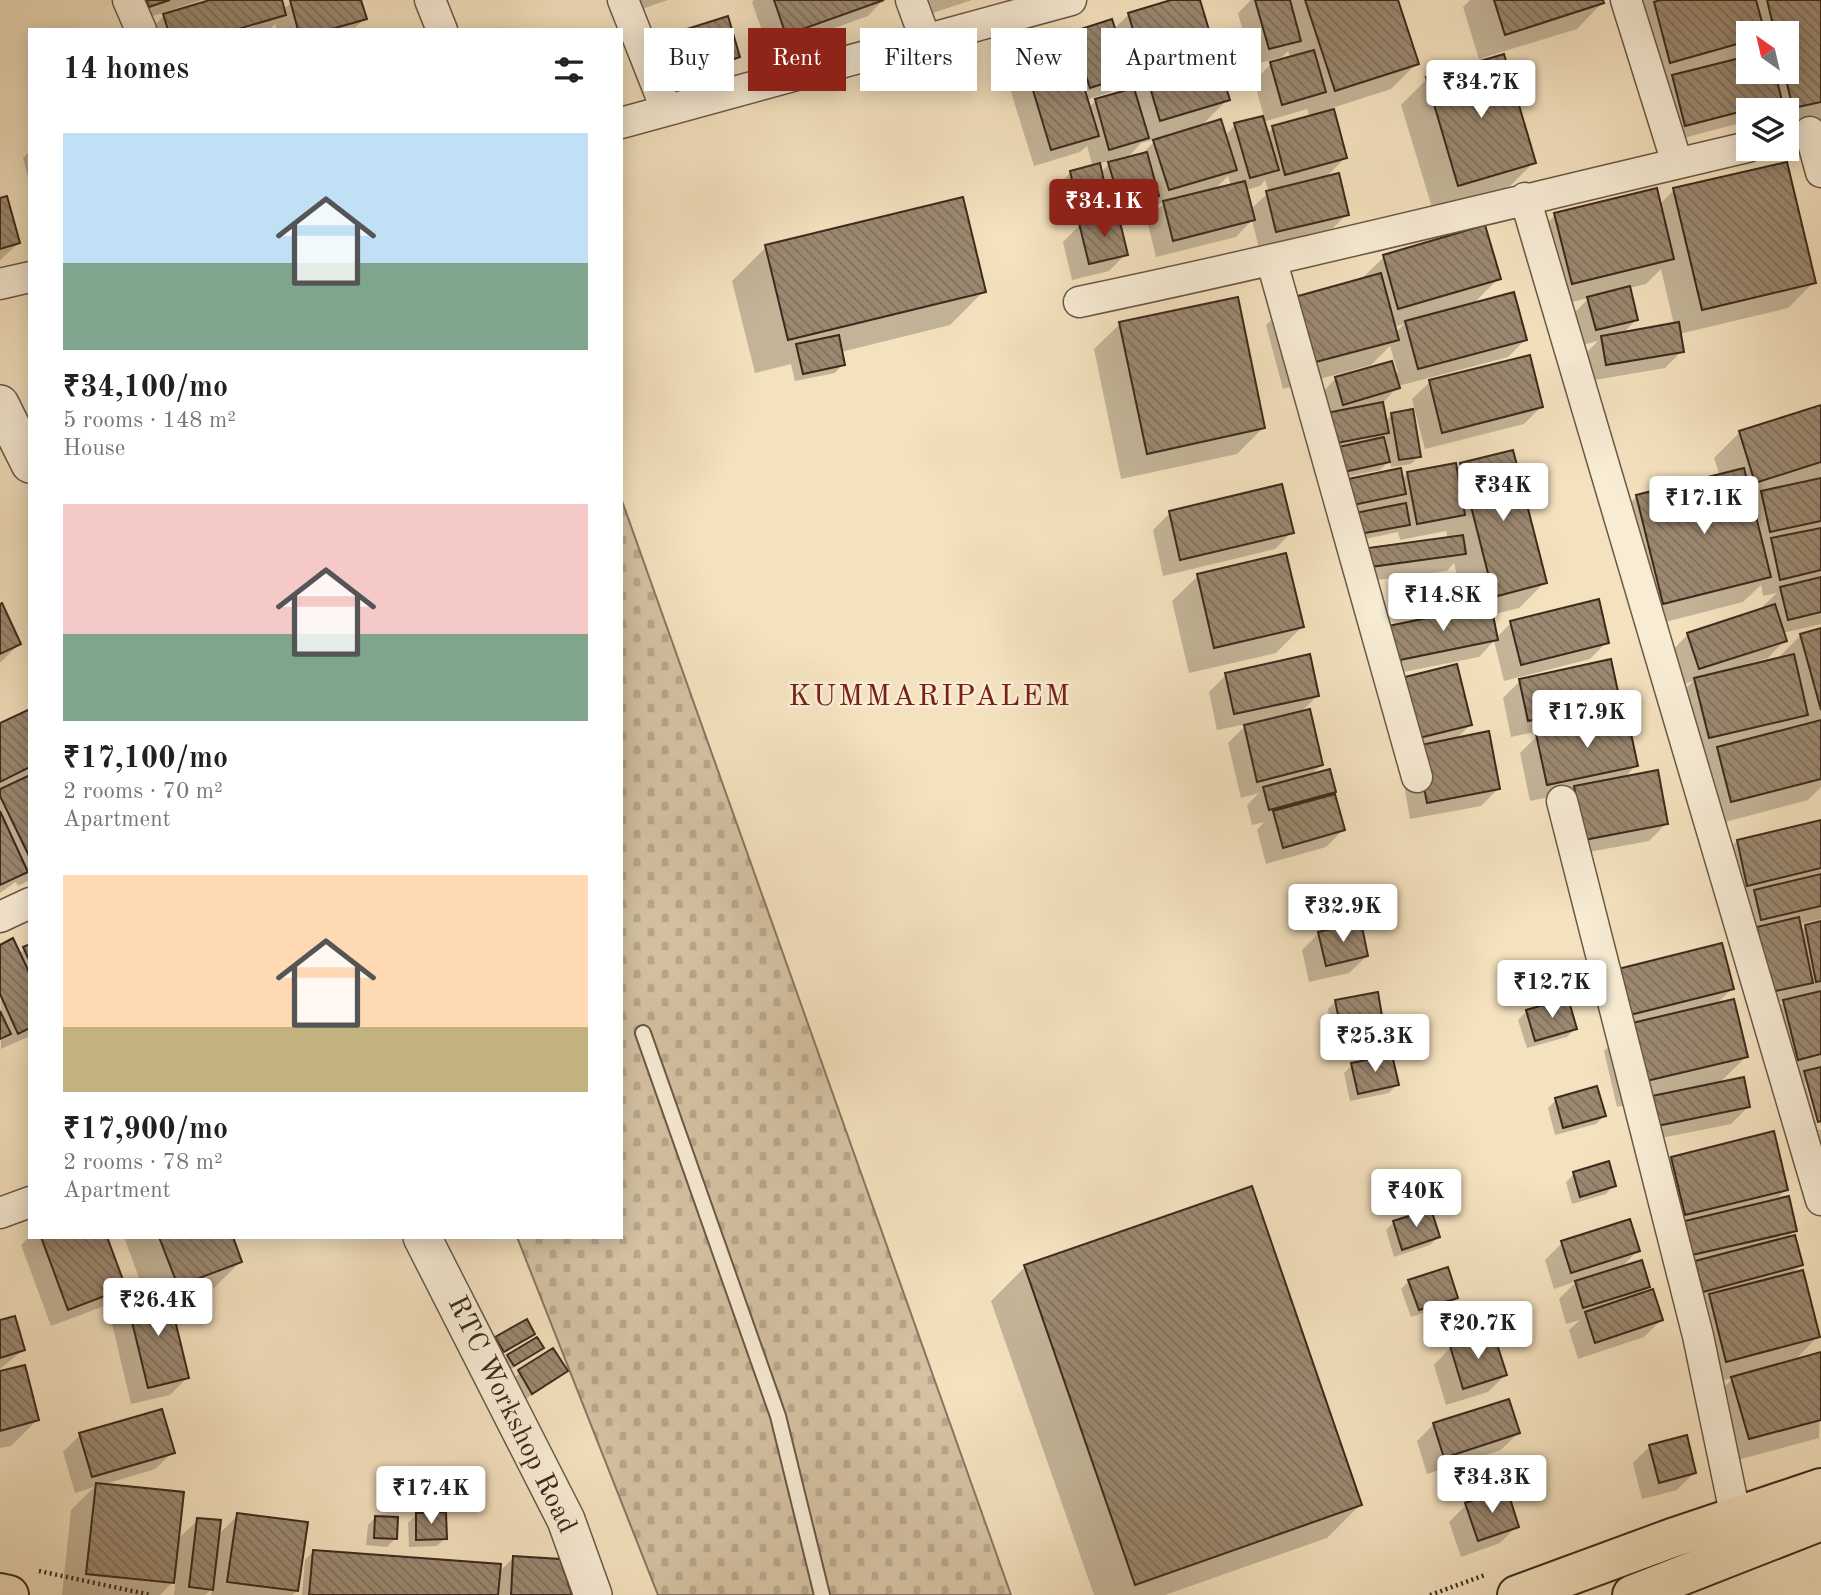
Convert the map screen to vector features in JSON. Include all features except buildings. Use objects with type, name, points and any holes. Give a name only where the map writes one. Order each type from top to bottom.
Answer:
[{"type":"main road","points":[[1517,1595],[1672,1538],[1821,1488]]},
{"type":"main road","points":[[1632,1595],[1821,1521]]},
{"type":"main road","points":[[0,1593],[9,1595]]},
{"type":"street","points":[[128,0],[140,28]]},
{"type":"street","points":[[430,0],[441,28]]},
{"type":"street","points":[[623,0],[666,109]]},
{"type":"street","points":[[911,0],[921,28]]},
{"type":"street","points":[[972,28],[1072,0]]},
{"type":"street","points":[[1626,0],[1677,163]]},
{"type":"street","points":[[623,121],[860,58]]},
{"type":"street","points":[[1806,133],[1821,173]]},
{"type":"street","points":[[1079,302],[1272,262],[1525,198],[1736,150]]},
{"type":"street","points":[[1525,198],[1821,1200]]},
{"type":"street","points":[[1272,262],[1417,777]]},
{"type":"street","points":[[0,284],[28,277]]},
{"type":"street","points":[[0,404],[28,460]]},
{"type":"street","points":[[1562,801],[1698,1336],[1736,1518]]},
{"type":"street","points":[[0,917],[28,904]]},
{"type":"street","points":[[0,1213],[28,1203]]},
{"type":"street","name":"RTC Workshop Road","points":[[423,1239],[566,1520],[593,1595]]},
{"type":"lane","points":[[643,1032],[778,1416],[822,1595]]},
{"type":"path","points":[[38,1571],[151,1595]]},
{"type":"green space","points":[[623,504],[1011,1595],[658,1595],[518,1239],[623,1239]]},
{"type":"district","name":"KUMMARIPALEM","points":[[930,697]]}]
